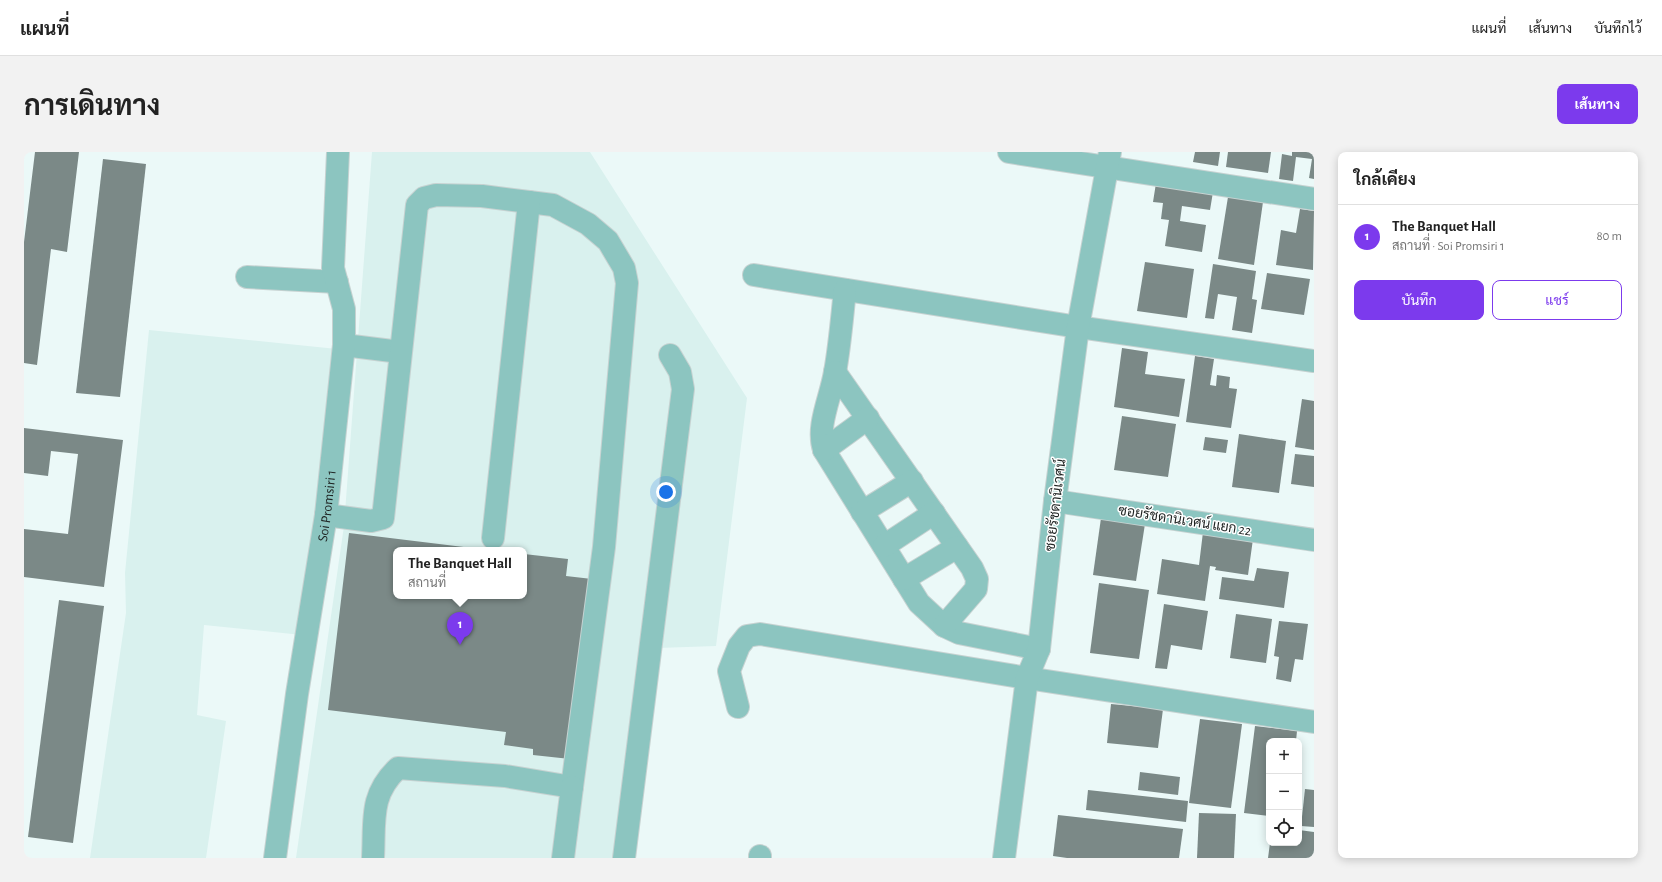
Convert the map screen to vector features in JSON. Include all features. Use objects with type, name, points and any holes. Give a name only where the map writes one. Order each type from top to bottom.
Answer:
[{"type":"street","name":"Soi Promsiri 1","points":[[275,858],[297,694],[326,515],[344,345],[344,309],[333,268],[338,152]]},
{"type":"street","points":[[1009,152],[1109,160],[1314,199]]},
{"type":"street","name":"ซอยรัชดานิเวศน์","points":[[1004,858],[1027,678],[1039,649],[1055,501],[1078,327],[1109,160]]},
{"type":"street","points":[[326,515],[372,521],[383,518],[416,206],[424,198],[436,195],[482,196],[553,206],[588,224],[608,241],[624,268],[627,283],[604,547],[563,858]]},
{"type":"street","points":[[493,538],[529,202]]},
{"type":"street","points":[[754,275],[1078,327],[1314,361]]},
{"type":"street","points":[[246,277],[337,282]]},
{"type":"street","points":[[845,290],[836,372],[820,440],[824,450],[919,603],[944,626],[959,633],[1039,649]]},
{"type":"street","points":[[344,345],[400,352]]},
{"type":"street","points":[[624,858],[683,389],[680,372],[670,355]]},
{"type":"street","points":[[836,372],[972,568],[977,579],[976,589],[944,626]]},
{"type":"street","points":[[824,450],[868,418]]},
{"type":"street","points":[[862,512],[912,481]]},
{"type":"street","name":"ซอยรัชดานิเวศน์ แยก 22","points":[[1055,501],[1314,540]]},
{"type":"street","points":[[884,546],[934,513]]},
{"type":"street","points":[[904,579],[957,547]]},
{"type":"street","points":[[738,707],[729,671],[739,646],[747,636],[760,634],[1027,678],[1314,722]]},
{"type":"street","points":[[373,858],[376,800],[381,788],[398,768],[504,776],[572,787]]},
{"type":"shaded area","points":[[372,152],[590,152],[747,398],[716,646],[658,648],[632,858],[296,858],[344,526]]},
{"type":"shaded area","points":[[149,330],[337,349],[302,635],[204,625],[197,715],[226,721],[206,858],[90,858],[126,613],[125,573]]},
{"type":"building","points":[[35,152],[79,152],[67,252],[51,249],[37,365],[24,363],[24,242]]},
{"type":"building","points":[[1195,152],[1220,152],[1218,166],[1193,162]]},
{"type":"building","points":[[1228,152],[1271,152],[1268,173],[1226,167]]},
{"type":"building","points":[[1292,152],[1314,152],[1314,179],[1309,178],[1312,159],[1296,157],[1293,181],[1279,179],[1282,154],[1292,156]]},
{"type":"building","points":[[103,159],[146,164],[120,397],[76,393]]},
{"type":"building","points":[[1156,183],[1213,192],[1210,210],[1182,206],[1180,221],[1206,225],[1202,252],[1165,246],[1169,220],[1161,219],[1163,203],[1153,202]]},
{"type":"building","points":[[1228,197],[1263,202],[1254,265],[1218,259]]},
{"type":"building","points":[[1300,209],[1314,211],[1313,270],[1276,265],[1281,230],[1296,233]]},
{"type":"building","points":[[1145,262],[1194,269],[1187,318],[1137,311]]},
{"type":"building","points":[[1213,264],[1256,271],[1252,299],[1257,300],[1252,333],[1232,330],[1237,297],[1218,294],[1214,319],[1205,318]]},
{"type":"building","points":[[1267,273],[1310,279],[1304,315],[1261,309]]},
{"type":"building","points":[[1122,348],[1148,352],[1145,374],[1185,379],[1179,417],[1114,407]]},
{"type":"building","points":[[1195,356],[1214,359],[1210,385],[1216,386],[1217,375],[1230,377],[1229,388],[1237,389],[1231,428],[1186,422]]},
{"type":"building","points":[[1302,399],[1314,401],[1314,450],[1295,447]]},
{"type":"building","points":[[1122,416],[1176,424],[1168,477],[1114,470]]},
{"type":"building","points":[[24,428],[123,440],[104,587],[24,577],[24,529],[68,534],[78,454],[51,451],[48,476],[24,473]]},
{"type":"building","points":[[1239,434],[1286,441],[1279,493],[1232,487]]},
{"type":"building","points":[[1205,437],[1228,440],[1226,453],[1203,450]]},
{"type":"building","points":[[1295,454],[1314,456],[1314,487],[1291,484]]},
{"type":"building","points":[[1101,518],[1145,524],[1136,581],[1093,575]]},
{"type":"building","points":[[1203,532],[1253,539],[1248,575],[1215,570],[1216,567],[1210,566],[1205,601],[1157,594],[1162,559],[1199,565]]},
{"type":"building","points":[[349,533],[464,547],[393,547],[393,599],[527,599],[527,554],[568,559],[566,576],[592,579],[570,759],[533,755],[533,749],[504,745],[506,732],[328,710]]},
{"type":"building","points":[[1257,568],[1289,572],[1284,608],[1219,599],[1222,577],[1254,581]]},
{"type":"building","points":[[1099,583],[1149,590],[1139,659],[1090,653]]},
{"type":"building","points":[[59,600],[104,606],[73,843],[28,837]]},
{"type":"building","points":[[1164,604],[1208,611],[1202,650],[1171,645],[1167,669],[1155,668]]},
{"type":"building","points":[[1236,614],[1272,619],[1266,663],[1230,658]]},
{"type":"building","points":[[1279,621],[1308,624],[1303,660],[1295,659],[1291,682],[1276,679],[1279,657],[1274,656]]},
{"type":"building","points":[[1111,704],[1163,709],[1158,748],[1107,743]]},
{"type":"building","points":[[1200,719],[1242,724],[1231,808],[1189,803]]},
{"type":"building","points":[[1255,726],[1297,731],[1296,738],[1266,738],[1266,816],[1244,813]]},
{"type":"building","points":[[1140,772],[1180,777],[1178,795],[1138,790]]},
{"type":"building","points":[[1305,789],[1314,790],[1314,827],[1302,826]]},
{"type":"building","points":[[1088,790],[1188,801],[1186,822],[1086,810]]},
{"type":"building","points":[[1199,813],[1236,814],[1234,858],[1197,858]]},
{"type":"building","points":[[1058,815],[1183,829],[1179,858],[1067,858],[1053,856]]},
{"type":"building","points":[[1302,830],[1314,832],[1314,858],[1268,858],[1270,846],[1302,846]]},
{"type":"place","name":"The Banquet Hall","points":[[460,645]]}]
